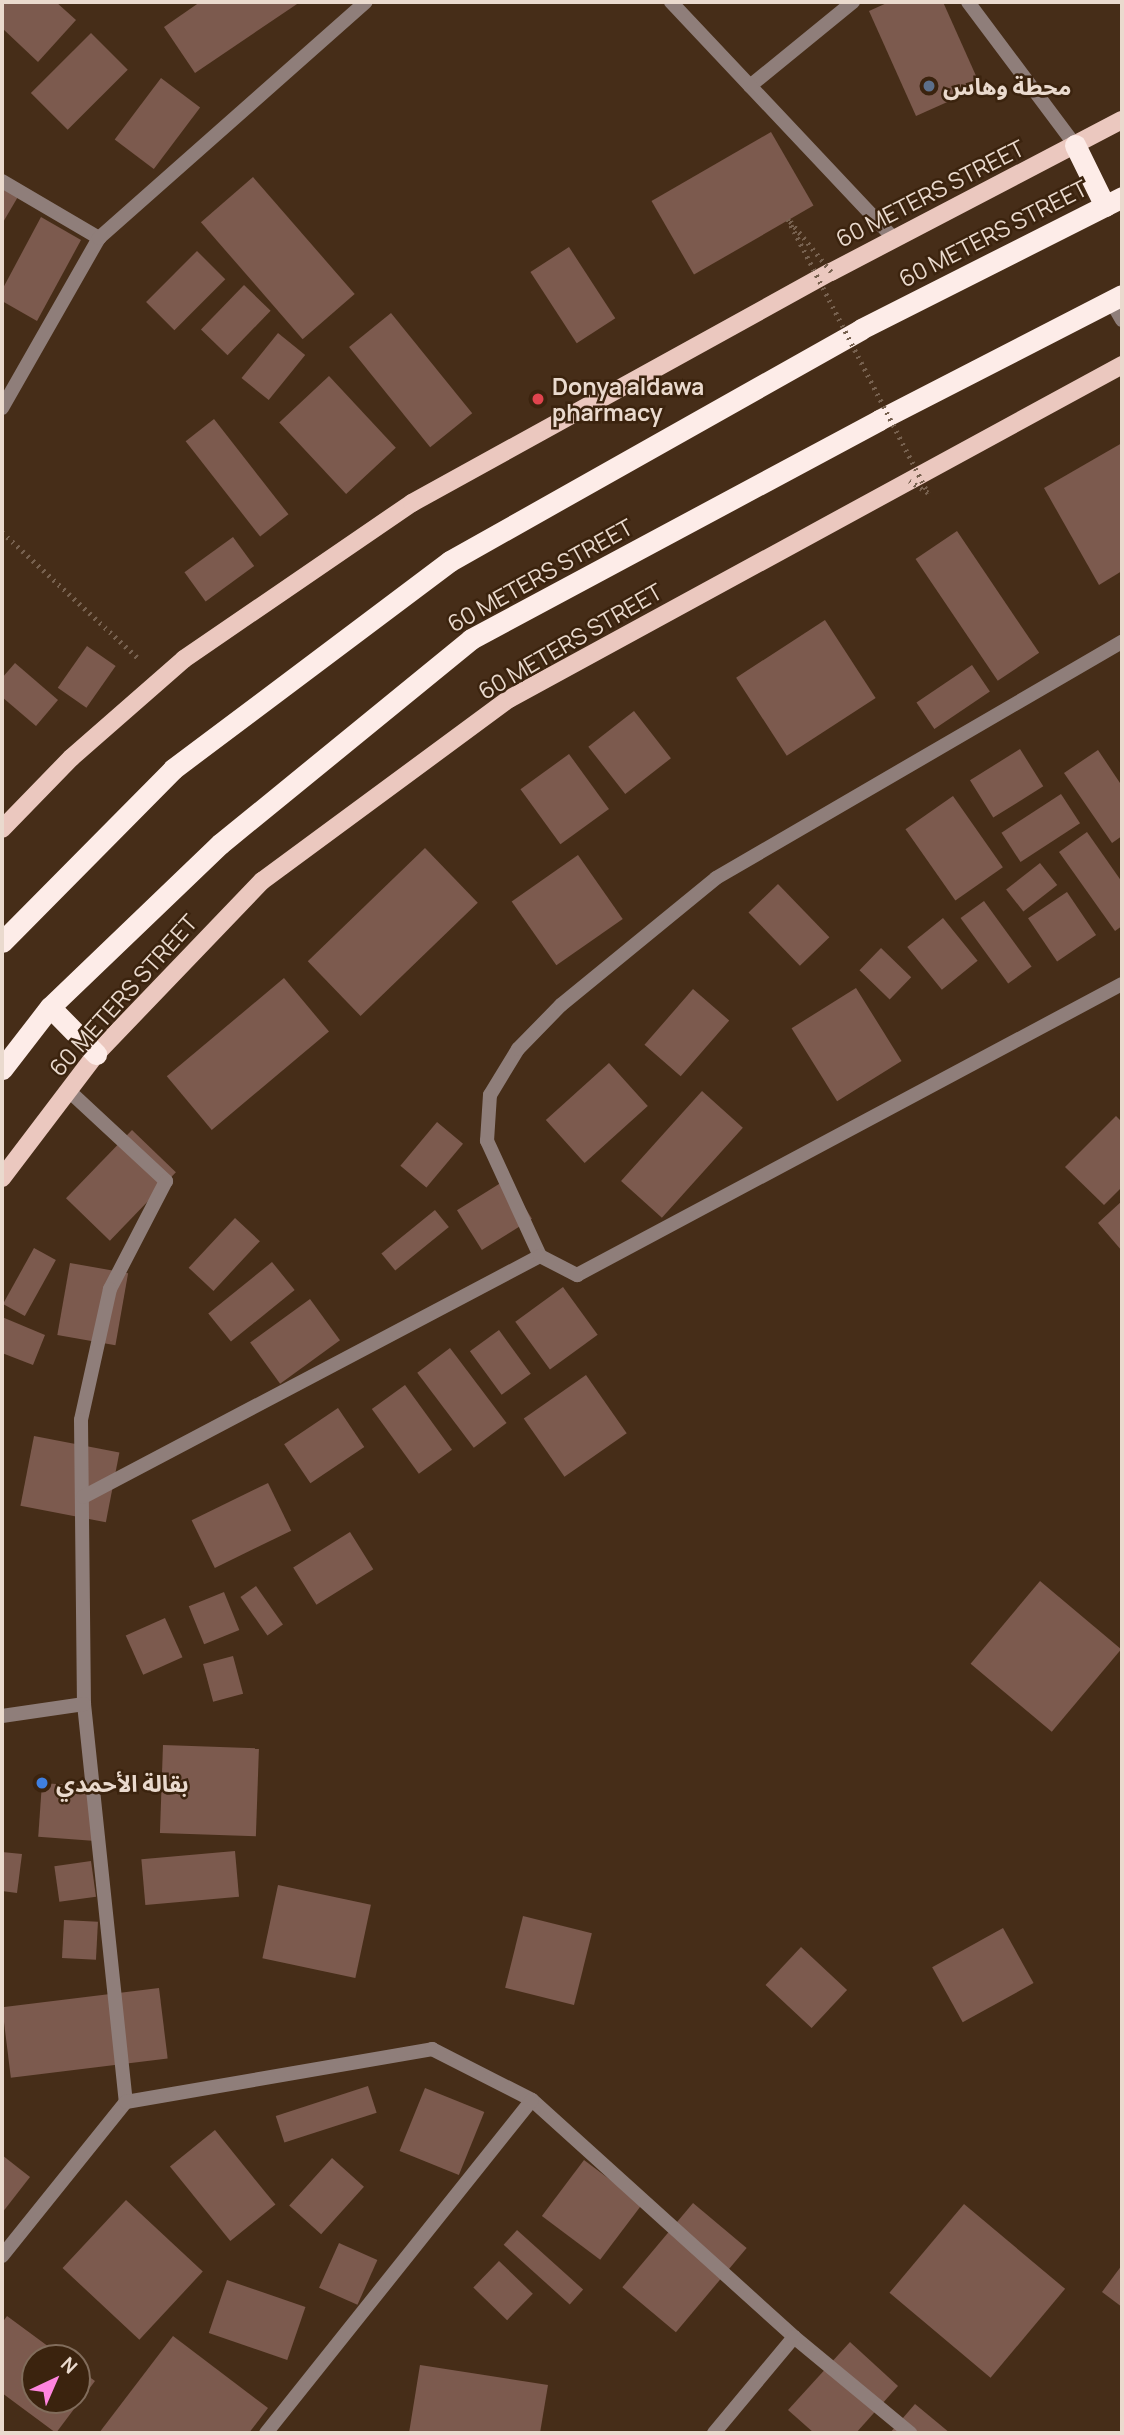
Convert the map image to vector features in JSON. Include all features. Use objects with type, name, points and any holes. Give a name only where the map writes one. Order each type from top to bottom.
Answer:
[{"type":"highway","points":[[1075,145],[1114,201]]},
{"type":"highway","name":"60 METERS STREET","points":[[2,942],[173,769],[450,561],[860,329],[1114,201]]},
{"type":"highway","name":"60 METERS STREET","points":[[2,1069],[50,1007],[220,844],[471,639],[879,420],[1117,298]]},
{"type":"highway","points":[[50,1007],[96,1054]]},
{"type":"main road","name":"60 METERS STREET","points":[[2,829],[71,758],[184,659],[412,503],[831,272],[1122,120]]},
{"type":"main road","name":"60 METERS STREET","points":[[2,1178],[96,1054],[262,881],[509,699],[1122,365]]},
{"type":"street","points":[[2,408],[99,238],[366,2]]},
{"type":"street","points":[[671,2],[895,240]]},
{"type":"street","points":[[750,86],[853,2]]},
{"type":"street","points":[[968,2],[1075,145]]},
{"type":"street","points":[[2,181],[99,238]]},
{"type":"street","points":[[1117,298],[1122,320]]},
{"type":"street","points":[[1122,642],[716,878],[561,1005],[519,1049],[490,1095],[487,1141],[540,1256],[577,1275],[1122,984]]},
{"type":"street","points":[[68,1090],[166,1181],[110,1289],[81,1420],[84,1704],[126,2102]]},
{"type":"street","points":[[83,1497],[540,1256]]},
{"type":"street","points":[[2,1716],[84,1704]]},
{"type":"street","points":[[2,2256],[126,2102],[432,2049],[532,2100],[794,2337],[910,2433]]},
{"type":"street","points":[[266,2433],[532,2100]]},
{"type":"street","points":[[713,2433],[794,2337]]},
{"type":"path","points":[[831,272],[788,219],[928,493],[909,481]]},
{"type":"path","points":[[2,533],[161,680]]},
{"type":"building","points":[[2,2],[56,2],[76,20],[38,62],[2,28]]},
{"type":"building","points":[[200,2],[300,2],[195,73],[164,27]]},
{"type":"building","points":[[889,2],[943,2],[981,87],[916,116],[869,11]]},
{"type":"building","points":[[91,33],[128,70],[68,130],[31,93]]},
{"type":"building","points":[[161,78],[200,107],[154,169],[115,139]]},
{"type":"building","points":[[771,132],[814,206],[694,275],[651,201]]},
{"type":"building","points":[[253,177],[355,294],[303,339],[201,222]]},
{"type":"building","points":[[2,184],[19,195],[2,224]]},
{"type":"building","points":[[41,217],[81,240],[37,321],[2,301],[2,290]]},
{"type":"building","points":[[569,247],[615,318],[577,343],[530,272]]},
{"type":"building","points":[[197,251],[225,279],[174,330],[146,302]]},
{"type":"building","points":[[244,285],[271,311],[228,355],[201,330]]},
{"type":"building","points":[[391,313],[472,413],[430,447],[349,347]]},
{"type":"building","points":[[278,333],[305,355],[269,400],[241,378]]},
{"type":"building","points":[[329,376],[396,448],[346,494],[279,422]]},
{"type":"building","points":[[214,419],[288,514],[260,537],[186,441]]},
{"type":"building","points":[[1122,443],[1122,571],[1099,585],[1044,488]]},
{"type":"building","points":[[957,531],[1039,653],[998,681],[916,559]]},
{"type":"building","points":[[233,537],[254,566],[206,601],[184,572]]},
{"type":"building","points":[[825,620],[876,698],[787,756],[736,678]]},
{"type":"building","points":[[87,646],[116,666],[86,708],[58,688]]},
{"type":"building","points":[[15,663],[58,700],[36,726],[2,697],[2,678]]},
{"type":"building","points":[[972,665],[990,692],[934,729],[916,702]]},
{"type":"building","points":[[634,711],[671,758],[625,794],[588,747]]},
{"type":"building","points":[[1020,749],[1043,786],[993,818],[970,780]]},
{"type":"building","points":[[1098,750],[1122,786],[1122,836],[1112,843],[1064,773]]},
{"type":"building","points":[[569,754],[609,809],[560,844],[520,789]]},
{"type":"building","points":[[1061,794],[1080,823],[1021,862],[1001,833]]},
{"type":"building","points":[[953,796],[1003,867],[955,901],[905,829]]},
{"type":"building","points":[[1087,832],[1122,882],[1122,926],[1115,931],[1059,852]]},
{"type":"building","points":[[425,848],[478,903],[361,1016],[308,961]]},
{"type":"building","points":[[578,855],[623,919],[556,965],[512,901]]},
{"type":"building","points":[[1040,863],[1057,885],[1023,912],[1006,889]]},
{"type":"building","points":[[778,884],[829,937],[800,966],[749,912]]},
{"type":"building","points":[[1067,892],[1096,935],[1057,961],[1028,918]]},
{"type":"building","points":[[984,901],[1032,967],[1008,984],[961,918]]},
{"type":"building","points":[[943,918],[978,961],[942,990],[907,947]]},
{"type":"building","points":[[881,948],[911,977],[890,999],[859,970]]},
{"type":"building","points":[[284,978],[329,1032],[212,1130],[167,1076]]},
{"type":"building","points":[[856,988],[902,1061],[837,1101],[792,1028]]},
{"type":"building","points":[[693,989],[729,1020],[681,1076],[644,1045]]},
{"type":"building","points":[[609,1063],[648,1106],[585,1163],[546,1120]]},
{"type":"building","points":[[702,1091],[743,1128],[662,1218],[621,1181]]},
{"type":"building","points":[[1116,1116],[1122,1122],[1122,1187],[1104,1205],[1065,1167]]},
{"type":"building","points":[[437,1122],[463,1144],[426,1188],[400,1166]]},
{"type":"building","points":[[132,1130],[176,1172],[110,1241],[66,1198]]},
{"type":"building","points":[[507,1179],[532,1219],[482,1250],[457,1210]]},
{"type":"building","points":[[1122,1201],[1122,1251],[1098,1223]]},
{"type":"building","points":[[435,1210],[449,1227],[395,1271],[381,1253]]},
{"type":"building","points":[[235,1218],[260,1241],[213,1291],[189,1268]]},
{"type":"building","points":[[34,1248],[56,1260],[25,1316],[3,1304]]},
{"type":"building","points":[[272,1262],[295,1290],[231,1342],[208,1314]]},
{"type":"building","points":[[70,1263],[128,1273],[115,1345],[57,1335]]},
{"type":"building","points":[[563,1287],[598,1335],[550,1369],[515,1322]]},
{"type":"building","points":[[310,1299],[340,1340],[280,1384],[250,1342]]},
{"type":"building","points":[[2,1317],[45,1335],[33,1365],[2,1353]]},
{"type":"building","points":[[499,1330],[531,1374],[502,1395],[470,1351]]},
{"type":"building","points":[[450,1348],[507,1423],[474,1448],[417,1373]]},
{"type":"building","points":[[586,1375],[627,1433],[564,1477],[524,1419]]},
{"type":"building","points":[[405,1385],[452,1450],[419,1474],[372,1409]]},
{"type":"building","points":[[338,1408],[364,1447],[310,1483],[284,1444]]},
{"type":"building","points":[[34,1436],[119,1453],[106,1522],[20,1506]]},
{"type":"building","points":[[268,1483],[291,1531],[215,1568],[192,1520]]},
{"type":"building","points":[[350,1532],[373,1569],[316,1605],[293,1568]]},
{"type":"building","points":[[1040,1581],[1121,1649],[1052,1732],[971,1664]]},
{"type":"building","points":[[256,1586],[283,1625],[267,1635],[240,1597]]},
{"type":"building","points":[[224,1592],[239,1630],[204,1644],[189,1606]]},
{"type":"building","points":[[165,1618],[182,1657],[143,1675],[126,1635]]},
{"type":"building","points":[[233,1656],[243,1694],[213,1702],[203,1664]]},
{"type":"building","points":[[163,1745],[259,1748],[256,1836],[160,1833]]},
{"type":"building","points":[[42,1783],[96,1787],[92,1841],[38,1837]]},
{"type":"building","points":[[235,1851],[239,1897],[145,1905],[141,1859]]},
{"type":"building","points":[[2,1852],[22,1854],[17,1893],[2,1891]]},
{"type":"building","points":[[91,1861],[96,1897],[59,1902],[54,1866]]},
{"type":"building","points":[[278,1885],[371,1905],[355,1978],[262,1958]]},
{"type":"building","points":[[523,1916],[592,1933],[574,2005],[505,1988]]},
{"type":"building","points":[[64,1920],[98,1922],[96,1960],[62,1958]]},
{"type":"building","points":[[1003,1928],[1034,1983],[963,2022],[932,1967]]},
{"type":"building","points":[[801,1947],[847,1990],[812,2028],[766,1985]]},
{"type":"building","points":[[159,1988],[168,2058],[11,2078],[2,2007]]},
{"type":"building","points":[[368,2086],[377,2113],[284,2143],[276,2116]]},
{"type":"building","points":[[425,2088],[484,2112],[459,2175],[400,2151]]},
{"type":"building","points":[[215,2130],[275,2205],[230,2241],[170,2167]]},
{"type":"building","points":[[2,2155],[30,2177],[2,2213]]},
{"type":"building","points":[[332,2158],[364,2187],[321,2234],[289,2206]]},
{"type":"building","points":[[584,2160],[642,2204],[600,2260],[542,2216]]},
{"type":"building","points":[[126,2200],[203,2272],[139,2340],[63,2268]]},
{"type":"building","points":[[693,2203],[747,2248],[676,2332],[622,2287]]},
{"type":"building","points":[[964,2204],[1065,2289],[991,2378],[889,2293]]},
{"type":"building","points":[[517,2230],[583,2290],[570,2304],[504,2245]]},
{"type":"building","points":[[339,2243],[377,2260],[357,2305],[319,2288]]},
{"type":"building","points":[[499,2261],[533,2294],[507,2320],[473,2288]]},
{"type":"building","points":[[1122,2265],[1122,2307],[1102,2292]]},
{"type":"building","points":[[227,2280],[305,2307],[287,2360],[209,2333]]},
{"type":"building","points":[[7,2316],[45,2344],[21,2344],[21,2407],[2,2393],[2,2323]]},
{"type":"building","points":[[173,2336],[268,2408],[249,2433],[99,2433]]},
{"type":"building","points":[[850,2342],[898,2386],[856,2433],[814,2433],[788,2410]]},
{"type":"building","points":[[420,2365],[548,2385],[540,2433],[409,2433]]},
{"type":"building","points":[[915,2404],[950,2433],[890,2433]]},
{"type":"building","points":[[30,2414],[70,2414],[56,2433]]},
{"type":"place","name":"محطة وهاس","points":[[929,86]]},
{"type":"place","name":"Donya aldawa pharmacy","points":[[538,399]]},
{"type":"place","name":"بقالة الأحمدي","points":[[42,1783]]}]
